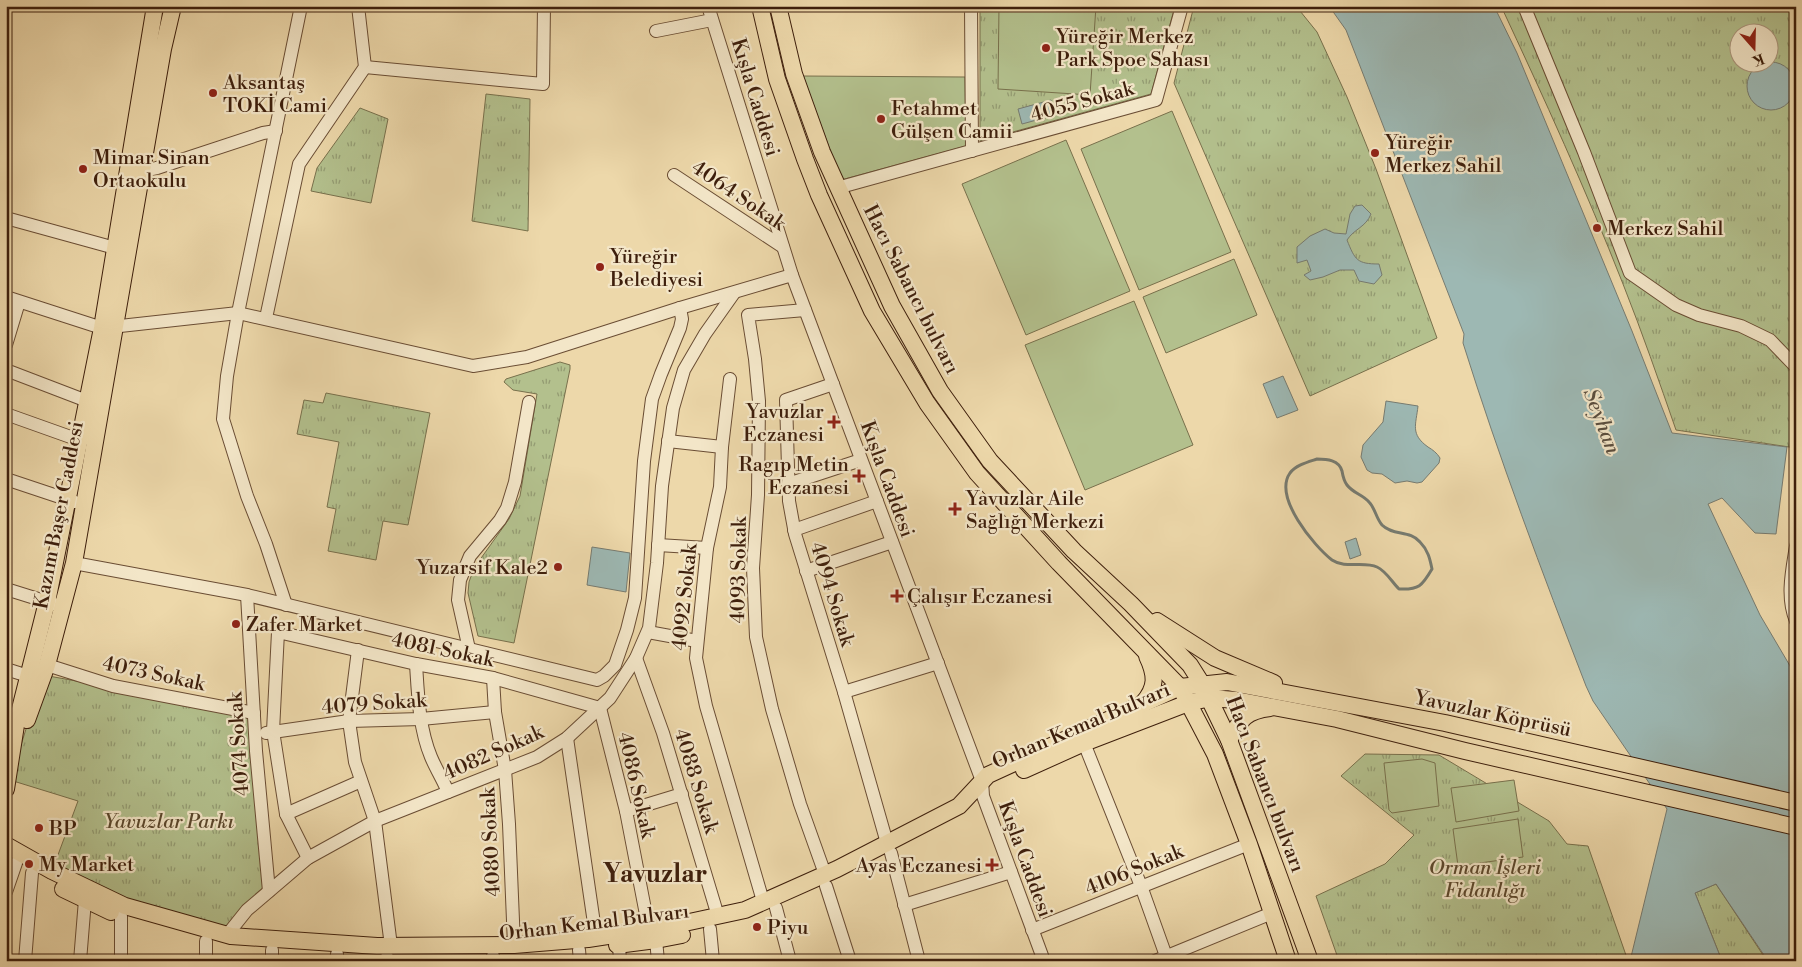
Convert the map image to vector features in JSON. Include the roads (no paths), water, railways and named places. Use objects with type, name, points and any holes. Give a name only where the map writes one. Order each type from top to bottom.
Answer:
[{"type":"main road","name":"Kazım Başer Caddesi","points":[[109,327],[115,248],[155,6]]},
{"type":"main road","name":"Kazım Başer Caddesi","points":[[11,743],[25,725],[47,665],[68,500],[79,440],[95,400],[142,171],[163,50],[173,6]]},
{"type":"main road","name":"Hacı Sabancı bulvarı","points":[[760,6],[777,79],[819,195],[872,311],[922,394],[976,473],[1059,563],[1180,687],[1215,754],[1249,844],[1288,961]]},
{"type":"main road","name":"Hacı Sabancı bulvarı","points":[[778,6],[794,74],[822,152],[837,188],[897,314],[940,390],[990,461],[1074,551],[1131,604],[1190,665],[1206,691],[1229,740],[1310,961]]},
{"type":"main road","name":"Kazım Başer Caddesi","points":[[6,789],[11,743],[28,676],[55,605],[74,563],[96,436],[95,400]]},
{"type":"main road","points":[[1131,604],[1215,658],[1249,674],[1326,701]]},
{"type":"main road","points":[[1143,703],[1151,694],[1154,683],[1153,673],[1145,649]]},
{"type":"main road","name":"Yavuzlar Köprüsü","points":[[1206,691],[1227,682],[1444,723],[1796,803]]},
{"type":"main road","name":"Orhan Kemal Bulvarı","points":[[983,788],[988,774],[1180,687]]},
{"type":"main road","name":"Yavuzlar Köprüsü","points":[[1180,687],[1206,691],[1236,700],[1337,719],[1464,751],[1796,827]]},
{"type":"main road","name":"Orhan Kemal Bulvarı","points":[[11,861],[120,916],[229,947],[272,955],[337,957],[514,945],[596,937],[653,935],[714,922],[745,910],[769,905],[826,880],[889,848],[959,806],[983,788],[1084,743],[1188,703],[1206,691]]},
{"type":"main road","points":[[1229,740],[1240,721],[1247,714],[1278,707]]},
{"type":"main road","name":"Orhan Kemal Bulvarı","points":[[6,845],[52,871],[125,906],[227,935],[388,954],[493,958],[620,953],[653,935]]},
{"type":"street","points":[[286,605],[266,544],[247,496],[223,419],[227,376],[238,313],[301,6]]},
{"type":"street","points":[[266,318],[299,164],[365,67],[358,6]]},
{"type":"street","points":[[365,67],[544,84],[544,6]]},
{"type":"street","name":"Kışla Caddesi","points":[[708,6],[792,275],[938,663],[1044,961]]},
{"type":"street","points":[[971,6],[972,150]]},
{"type":"street","name":"4055 Sokak","points":[[837,188],[1156,100],[1182,6]]},
{"type":"street","points":[[1524,6],[1584,152],[1630,273],[1676,305],[1698,315],[1741,326],[1770,340],[1796,367]]},
{"type":"street","points":[[656,31],[712,20]]},
{"type":"street","points":[[142,171],[157,168],[263,133],[276,131]]},
{"type":"street","name":"4064 Sokak","points":[[674,175],[783,247]]},
{"type":"street","points":[[6,218],[115,248]]},
{"type":"street","points":[[6,297],[109,327],[238,313],[473,366],[527,356],[792,275]]},
{"type":"street","name":"4082 Sokak","points":[[227,935],[247,910],[308,858],[375,821],[537,757],[567,738],[610,698],[636,658],[648,632],[668,441],[673,408],[684,370],[705,334],[734,293]]},
{"type":"street","points":[[6,344],[19,302]]},
{"type":"street","points":[[74,563],[247,595],[597,680],[604,676],[615,664],[628,630],[635,598],[644,461],[652,400],[660,374],[680,328],[682,319],[680,308]]},
{"type":"street","name":"4093 Sokak","points":[[805,310],[748,315],[759,401],[758,495],[753,568],[756,637],[772,709],[800,804],[826,880]]},
{"type":"street","points":[[1782,352],[1796,349]]},
{"type":"street","points":[[6,370],[95,400]]},
{"type":"street","name":"4092 Sokak","points":[[730,380],[722,447],[720,487],[707,548],[696,658],[706,706],[769,905],[790,961]]},
{"type":"street","name":"4094 Sokak","points":[[833,384],[786,400],[789,501],[794,530],[844,692],[919,961]]},
{"type":"street","points":[[469,649],[458,600],[460,580],[470,556],[500,520],[507,508],[515,482],[529,402]]},
{"type":"street","points":[[6,414],[79,440],[96,436]]},
{"type":"street","points":[[668,441],[722,447]]},
{"type":"street","points":[[788,484],[861,460]]},
{"type":"street","points":[[6,479],[84,506]]},
{"type":"street","points":[[794,530],[877,501]]},
{"type":"street","points":[[806,571],[892,542]]},
{"type":"street","points":[[658,546],[707,548]]},
{"type":"street","points":[[1796,546],[1790,579],[1791,609],[1796,621]]},
{"type":"street","points":[[6,589],[55,605]]},
{"type":"street","name":"4074 Sokak","points":[[247,595],[254,713],[269,891]]},
{"type":"street","name":"4081 Sokak","points":[[274,732],[278,632],[416,664],[493,678],[600,708]]},
{"type":"street","points":[[648,632],[697,641]]},
{"type":"street","points":[[358,650],[349,721],[355,762],[375,821],[388,954]]},
{"type":"street","name":"4088 Sokak","points":[[636,658],[663,733],[682,794],[714,922],[713,961]]},
{"type":"street","points":[[844,692],[938,663]]},
{"type":"street","points":[[416,664],[421,719],[430,756],[448,792]]},
{"type":"street","name":"4073 Sokak","points":[[47,665],[113,686],[254,713]]},
{"type":"street","points":[[6,669],[28,676]]},
{"type":"street","name":"4080 Sokak","points":[[493,678],[495,712],[505,770],[514,945]]},
{"type":"street","name":"4086 Sokak","points":[[600,708],[626,811],[658,961]]},
{"type":"street","name":"4079 Sokak","points":[[256,736],[349,721],[421,719],[495,712]]},
{"type":"street","points":[[274,732],[286,814],[308,858]]},
{"type":"street","points":[[567,738],[596,937]]},
{"type":"street","points":[[1084,743],[1141,886],[1161,958],[1272,913]]},
{"type":"street","points":[[286,814],[361,781]]},
{"type":"street","points":[[626,811],[682,794]]},
{"type":"street","name":"4106 Sokak","points":[[1032,930],[1249,844]]},
{"type":"street","points":[[6,892],[11,861]]},
{"type":"street","points":[[904,905],[1011,872]]},
{"type":"street","points":[[25,961],[32,873]]},
{"type":"street","points":[[826,880],[850,961]]},
{"type":"street","points":[[80,961],[85,900]]},
{"type":"street","points":[[120,916],[121,961]]},
{"type":"street","points":[[206,941],[206,961]]},
{"type":"water","name":"Seyhan","points":[[1329,6],[1494,6],[1517,53],[1672,433],[1787,447],[1776,534],[1755,533],[1722,498],[1708,504],[1760,615],[1796,676],[1796,961],[1768,961],[1716,884],[1695,893],[1722,961],[1630,961],[1667,809],[1593,701],[1586,686],[1537,558],[1491,429],[1463,343],[1464,334],[1346,30]]},
{"type":"water","points":[[1780,64],[1788,69],[1795,81],[1795,91],[1791,99],[1784,106],[1776,110],[1766,110],[1758,106],[1751,99],[1747,91],[1747,81],[1752,72],[1780,72]]},
{"type":"water","points":[[1051,100],[1055,115],[1022,124],[1018,109]]},
{"type":"water","points":[[1362,205],[1371,214],[1366,222],[1347,240],[1358,260],[1379,264],[1382,275],[1374,284],[1359,281],[1354,270],[1340,270],[1310,280],[1304,275],[1311,271],[1307,260],[1297,263],[1297,247],[1310,236],[1325,229],[1334,233],[1346,234],[1350,214],[1355,206]]},
{"type":"water","points":[[1283,376],[1298,410],[1277,418],[1263,384]]},
{"type":"water","points":[[1386,401],[1418,406],[1416,433],[1422,442],[1440,458],[1439,463],[1422,482],[1407,481],[1395,483],[1382,474],[1372,473],[1367,470],[1361,457],[1363,445],[1383,422]]},
{"type":"water","points":[[1356,538],[1361,555],[1350,559],[1345,542]]},
{"type":"water","points":[[592,547],[630,553],[626,592],[587,585]]},
{"type":"waterway","points":[[1317,459],[1329,460],[1338,464],[1347,485],[1369,502],[1382,525],[1391,531],[1416,538],[1423,545],[1432,569],[1419,586],[1411,589],[1399,589],[1377,567],[1337,563],[1324,553],[1306,533],[1291,507],[1286,483],[1290,473],[1295,468],[1317,459]]},
{"type":"place","name":"Yüreğir Merkez Park Spoe Sahası","points":[[1046,48]]},
{"type":"place","name":"Aksantaş TOKİ Cami","points":[[213,93]]},
{"type":"place","name":"Fetahmet Gülşen Camii","points":[[881,119]]},
{"type":"place","name":"Yüreğir Merkez Sahil","points":[[1375,153]]},
{"type":"place","name":"Mimar Sinan Ortaokulu","points":[[83,169]]},
{"type":"place","name":"Merkez Sahil","points":[[1597,228]]},
{"type":"place","name":"Yüreğir Belediyesi","points":[[600,267]]},
{"type":"place","name":"Yavuzlar Eczanesi","points":[[834,422]]},
{"type":"place","name":"Ragıp Metin Eczanesi","points":[[859,476]]},
{"type":"place","name":"Yavuzlar Aile Sağlığı Merkezi","points":[[955,509]]},
{"type":"place","name":"Yuzarsif Kale2","points":[[558,567]]},
{"type":"place","name":"Çalışır Eczanesi","points":[[897,596]]},
{"type":"place","name":"Zafer Market","points":[[236,624]]},
{"type":"place","name":"BP","points":[[39,828]]},
{"type":"place","name":"My Market","points":[[29,864]]},
{"type":"place","name":"Ayas Eczanesi","points":[[992,865]]},
{"type":"place","name":"Piyu","points":[[757,927]]},
{"type":"district","name":"Yavuzlar","points":[[655,873]]},
{"type":"park label","name":"Yavuzlar Parkı","points":[[169,821]]},
{"type":"park label","name":"Orman İşleri Fidanlığı","points":[[1485,878]]}]
